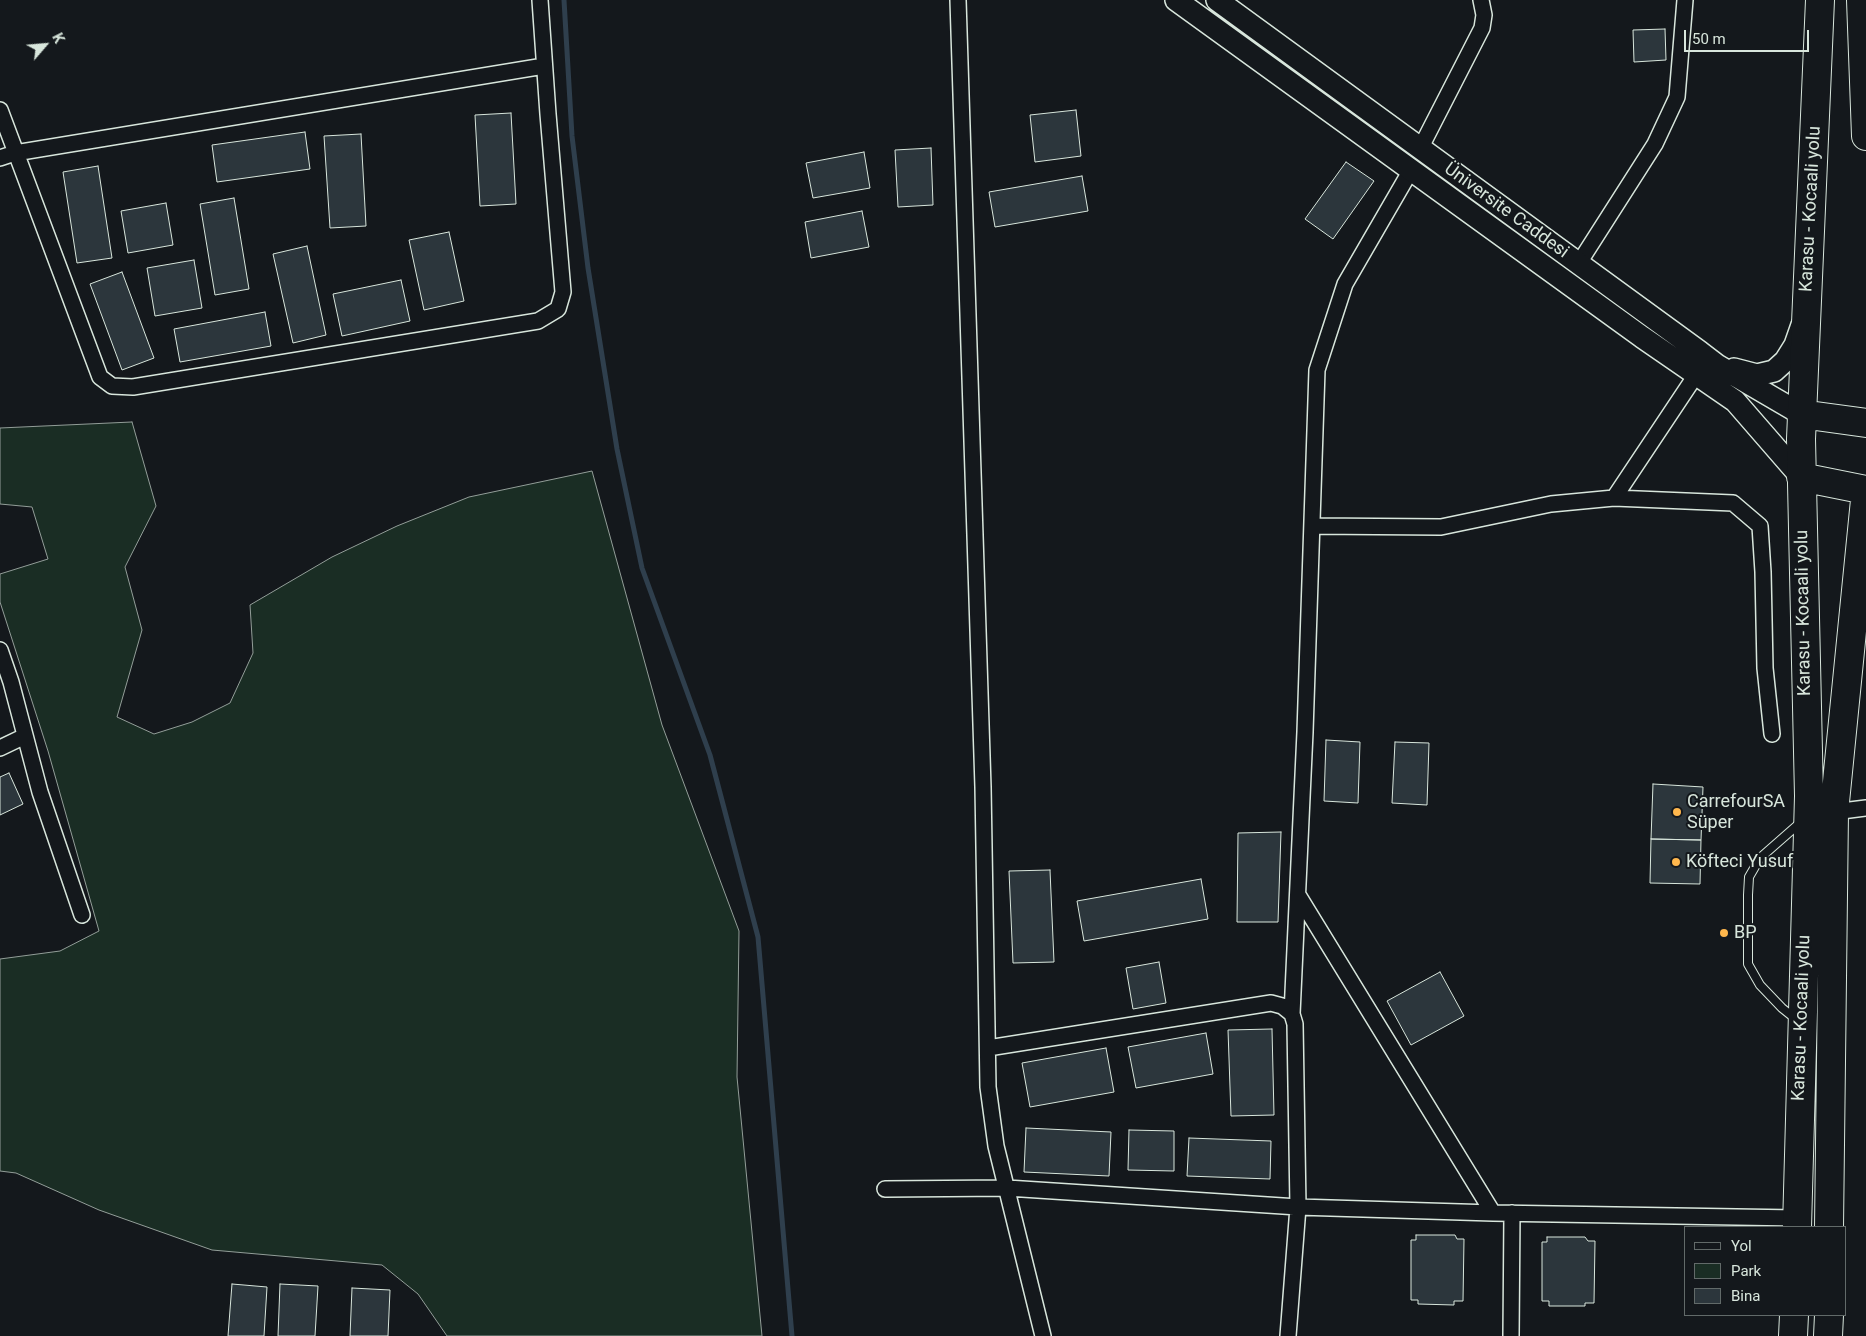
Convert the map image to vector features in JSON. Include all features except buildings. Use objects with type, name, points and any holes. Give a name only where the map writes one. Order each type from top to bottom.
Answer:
[{"type":"highway","name":"Karasu - Kocaali yolu","points":[[1820,0],[1801,414],[1801,477],[1821,814],[1829,1226]]},
{"type":"highway","points":[[1861,0],[1866,136]]},
{"type":"highway","points":[[1801,414],[1866,423]]},
{"type":"highway","points":[[1801,477],[1866,490]]},
{"type":"highway","name":"Karasu - Kocaali yolu","points":[[1797,1222],[1802,1024],[1821,814],[1866,490]]},
{"type":"highway","points":[[1793,1336],[1794,1316]]},
{"type":"highway","points":[[1828,1316],[1828,1336]]},
{"type":"main road","points":[[1176,0],[1735,402],[1801,477]]},
{"type":"main road","name":"Üniversite Caddesi","points":[[1217,0],[1718,364],[1801,414]]},
{"type":"main road","points":[[1718,364],[1757,375],[1774,371],[1785,361],[1795,344],[1806,315]]},
{"type":"street","points":[[0,110],[100,377],[112,386],[133,387],[538,321],[558,309],[563,292],[540,0]]},
{"type":"street","points":[[958,0],[983,777],[988,1087],[996,1146],[1043,1336]]},
{"type":"street","points":[[1420,149],[1482,28],[1484,15],[1481,0]]},
{"type":"street","points":[[1579,263],[1655,144],[1677,97],[1685,0]]},
{"type":"street","points":[[0,158],[15,153],[544,66]]},
{"type":"street","points":[[1288,1336],[1298,1207],[1295,1024],[1292,1014],[1317,370],[1345,284],[1411,170]]},
{"type":"street","points":[[1614,498],[1696,375]]},
{"type":"street","points":[[1312,526],[1441,527],[1551,504],[1614,498],[1733,503],[1760,526],[1765,668],[1772,734]]},
{"type":"street","points":[[0,650],[11,682],[40,792],[82,915]]},
{"type":"street","points":[[0,748],[25,736]]},
{"type":"street","points":[[1821,814],[1866,808]]},
{"type":"street","points":[[1298,895],[1493,1212]]},
{"type":"street","points":[[988,1048],[1271,1003],[1282,1006],[1292,1014]]},
{"type":"street","points":[[885,1189],[1007,1188],[1298,1207],[1797,1222]]},
{"type":"street","points":[[1511,1336],[1512,1213]]},
{"type":"lane","points":[[1802,1024],[1782,1008],[1760,985],[1748,964],[1748,895],[1750,877],[1760,858],[1821,814]]},
{"type":"green space","points":[[132,422],[156,506],[125,567],[142,630],[117,717],[154,734],[192,722],[230,703],[253,653],[250,605],[332,557],[397,526],[469,497],[592,471],[662,725],[739,931],[737,1077],[762,1336],[447,1336],[418,1294],[382,1265],[212,1250],[99,1210],[16,1173],[0,1171],[0,959],[60,951],[99,931],[48,751],[0,602],[0,574],[48,559],[32,507],[0,504],[0,428]]},
{"type":"waterway","points":[[564,0],[572,136],[588,268],[617,449],[642,568],[710,755],[758,937],[792,1336]]},
{"type":"place","name":"CarrefourSA Süper","points":[[1677,812]]},
{"type":"place","name":"Köfteci Yusuf","points":[[1676,862]]},
{"type":"place","name":"BP","points":[[1724,933]]}]
